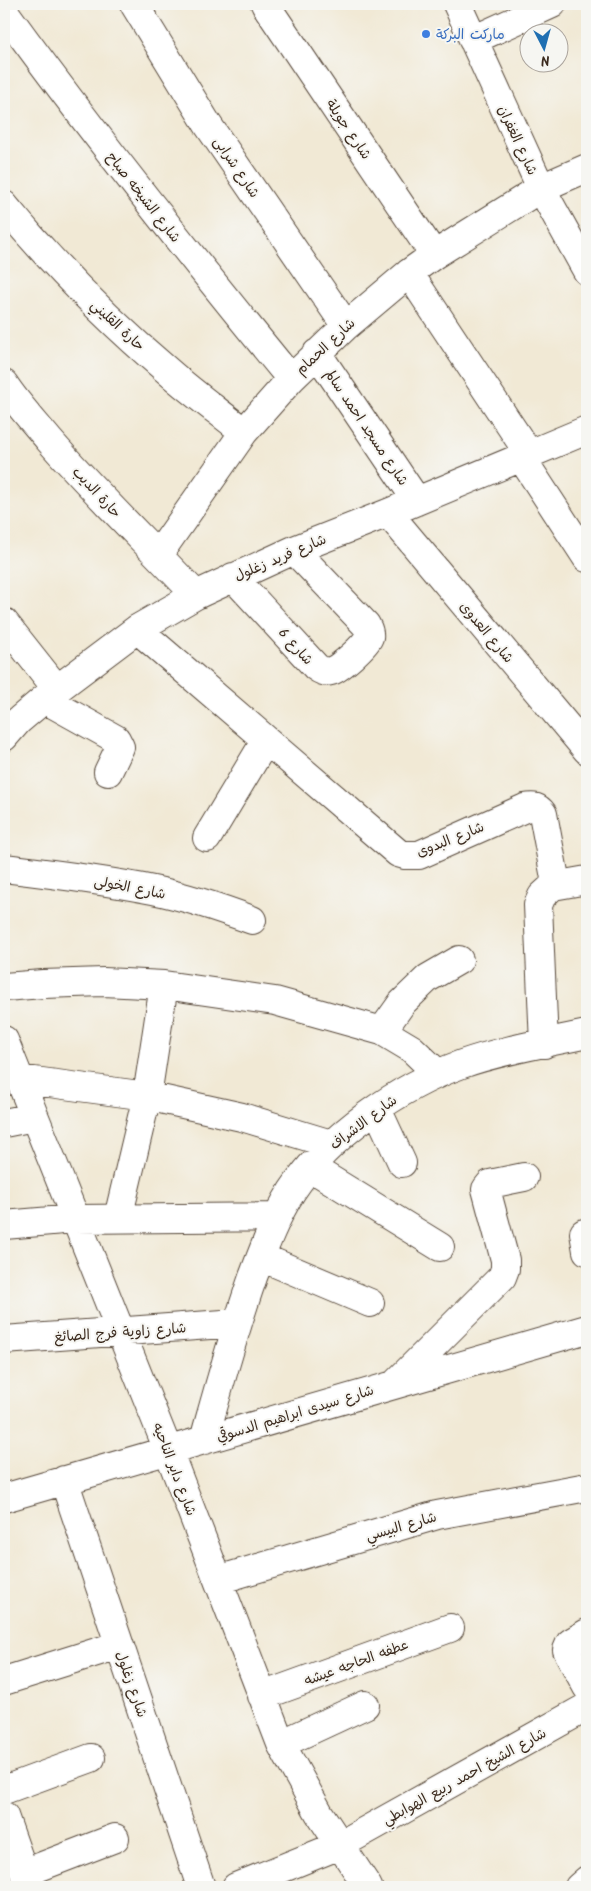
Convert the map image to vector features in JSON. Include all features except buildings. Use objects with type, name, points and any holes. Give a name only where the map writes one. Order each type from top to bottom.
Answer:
[{"type":"street","name":"شارع شرابى","points":[[134,4],[208,125],[346,326]]},
{"type":"street","name":"شارع جويلة","points":[[265,4],[434,255]]},
{"type":"street","name":"شارع الغفران","points":[[457,4],[541,188],[587,271]]},
{"type":"street","points":[[473,40],[552,4]]},
{"type":"street","name":"شارع الشيخه صباح","points":[[4,10],[57,85],[168,229],[291,379]]},
{"type":"street","name":"شارع الحمام","points":[[158,555],[244,432],[291,379],[346,326],[409,273],[434,255],[541,188],[587,168]]},
{"type":"street","name":"حارة القليني","points":[[4,205],[95,304],[170,374],[244,432]]},
{"type":"street","points":[[409,273],[587,558]]},
{"type":"street","name":"شارع مسجد احمد سالم","points":[[317,353],[417,501]]},
{"type":"street","name":"حارة الديب","points":[[4,384],[12,397],[108,506],[196,594]]},
{"type":"street","name":"شارع فريد زغلول","points":[[4,737],[18,721],[50,694],[137,629],[196,594],[294,550],[587,430]]},
{"type":"street","name":"شارع العدوى","points":[[388,513],[587,750]]},
{"type":"street","name":"شارع 6","points":[[233,577],[316,667],[322,671],[330,672],[337,669],[364,644],[368,639],[369,632],[366,625],[294,550]]},
{"type":"street","points":[[4,622],[50,694],[116,739],[120,747],[108,772]]},
{"type":"street","name":"شارع البدوى","points":[[137,629],[398,853],[419,855],[525,808],[532,806],[539,808],[543,814],[555,878],[553,886]]},
{"type":"street","points":[[207,838],[266,740]]},
{"type":"street","name":"شارع الخولى","points":[[4,868],[104,881],[154,890],[204,903],[252,920]]},
{"type":"street","points":[[544,1044],[538,905],[542,896],[553,886],[587,880]]},
{"type":"street","points":[[382,1031],[402,1003],[428,978],[459,960]]},
{"type":"street","points":[[4,987],[104,982],[164,986],[275,1002],[382,1031],[412,1049],[438,1074]]},
{"type":"street","points":[[118,1218],[147,1096],[164,986]]},
{"type":"street","name":"شارع الاشراف","points":[[204,1440],[237,1323],[260,1257],[277,1217],[292,1191],[331,1144],[377,1109],[406,1090],[438,1074],[491,1056],[587,1034]]},
{"type":"street","name":"شارع داير الناحيه","points":[[4,1040],[168,1450],[281,1744],[319,1813],[368,1887]]},
{"type":"street","points":[[20,1079],[147,1096],[242,1117],[331,1144]]},
{"type":"street","points":[[377,1109],[402,1163]]},
{"type":"street","points":[[4,1124],[34,1117]]},
{"type":"street","points":[[310,1167],[440,1246]]},
{"type":"street","points":[[395,1383],[502,1277],[505,1269],[505,1260],[486,1189],[490,1184],[524,1177]]},
{"type":"street","points":[[5,1223],[118,1218],[277,1217]]},
{"type":"street","points":[[260,1257],[370,1303]]},
{"type":"street","name":"شارع زاوية فرج الصائغ","points":[[4,1340],[237,1323]]},
{"type":"street","name":"شارع سيدى ابراهيم الدسوقي","points":[[4,1498],[395,1383],[587,1329]]},
{"type":"street","name":"شارع زغلول","points":[[64,1480],[201,1887]]},
{"type":"street","name":"شارع البيسي","points":[[218,1580],[437,1515],[587,1487]]},
{"type":"street","name":"عطفه الحاجه عيشه","points":[[262,1696],[450,1628]]},
{"type":"street","points":[[587,1633],[572,1640],[567,1650],[587,1687]]},
{"type":"street","points":[[4,1681],[119,1645]]},
{"type":"street","points":[[281,1744],[365,1705]]},
{"type":"street","name":"شارع الشيخ احمد ربيع الهوابطي","points":[[236,1887],[340,1845],[587,1707]]},
{"type":"street","points":[[4,1790],[91,1758]]},
{"type":"street","points":[[4,1816],[27,1880],[115,1838]]},
{"type":"street","points":[[579,1887],[587,1880]]},
{"type":"place","name":"ماركت البركة","points":[[426,34]]}]
